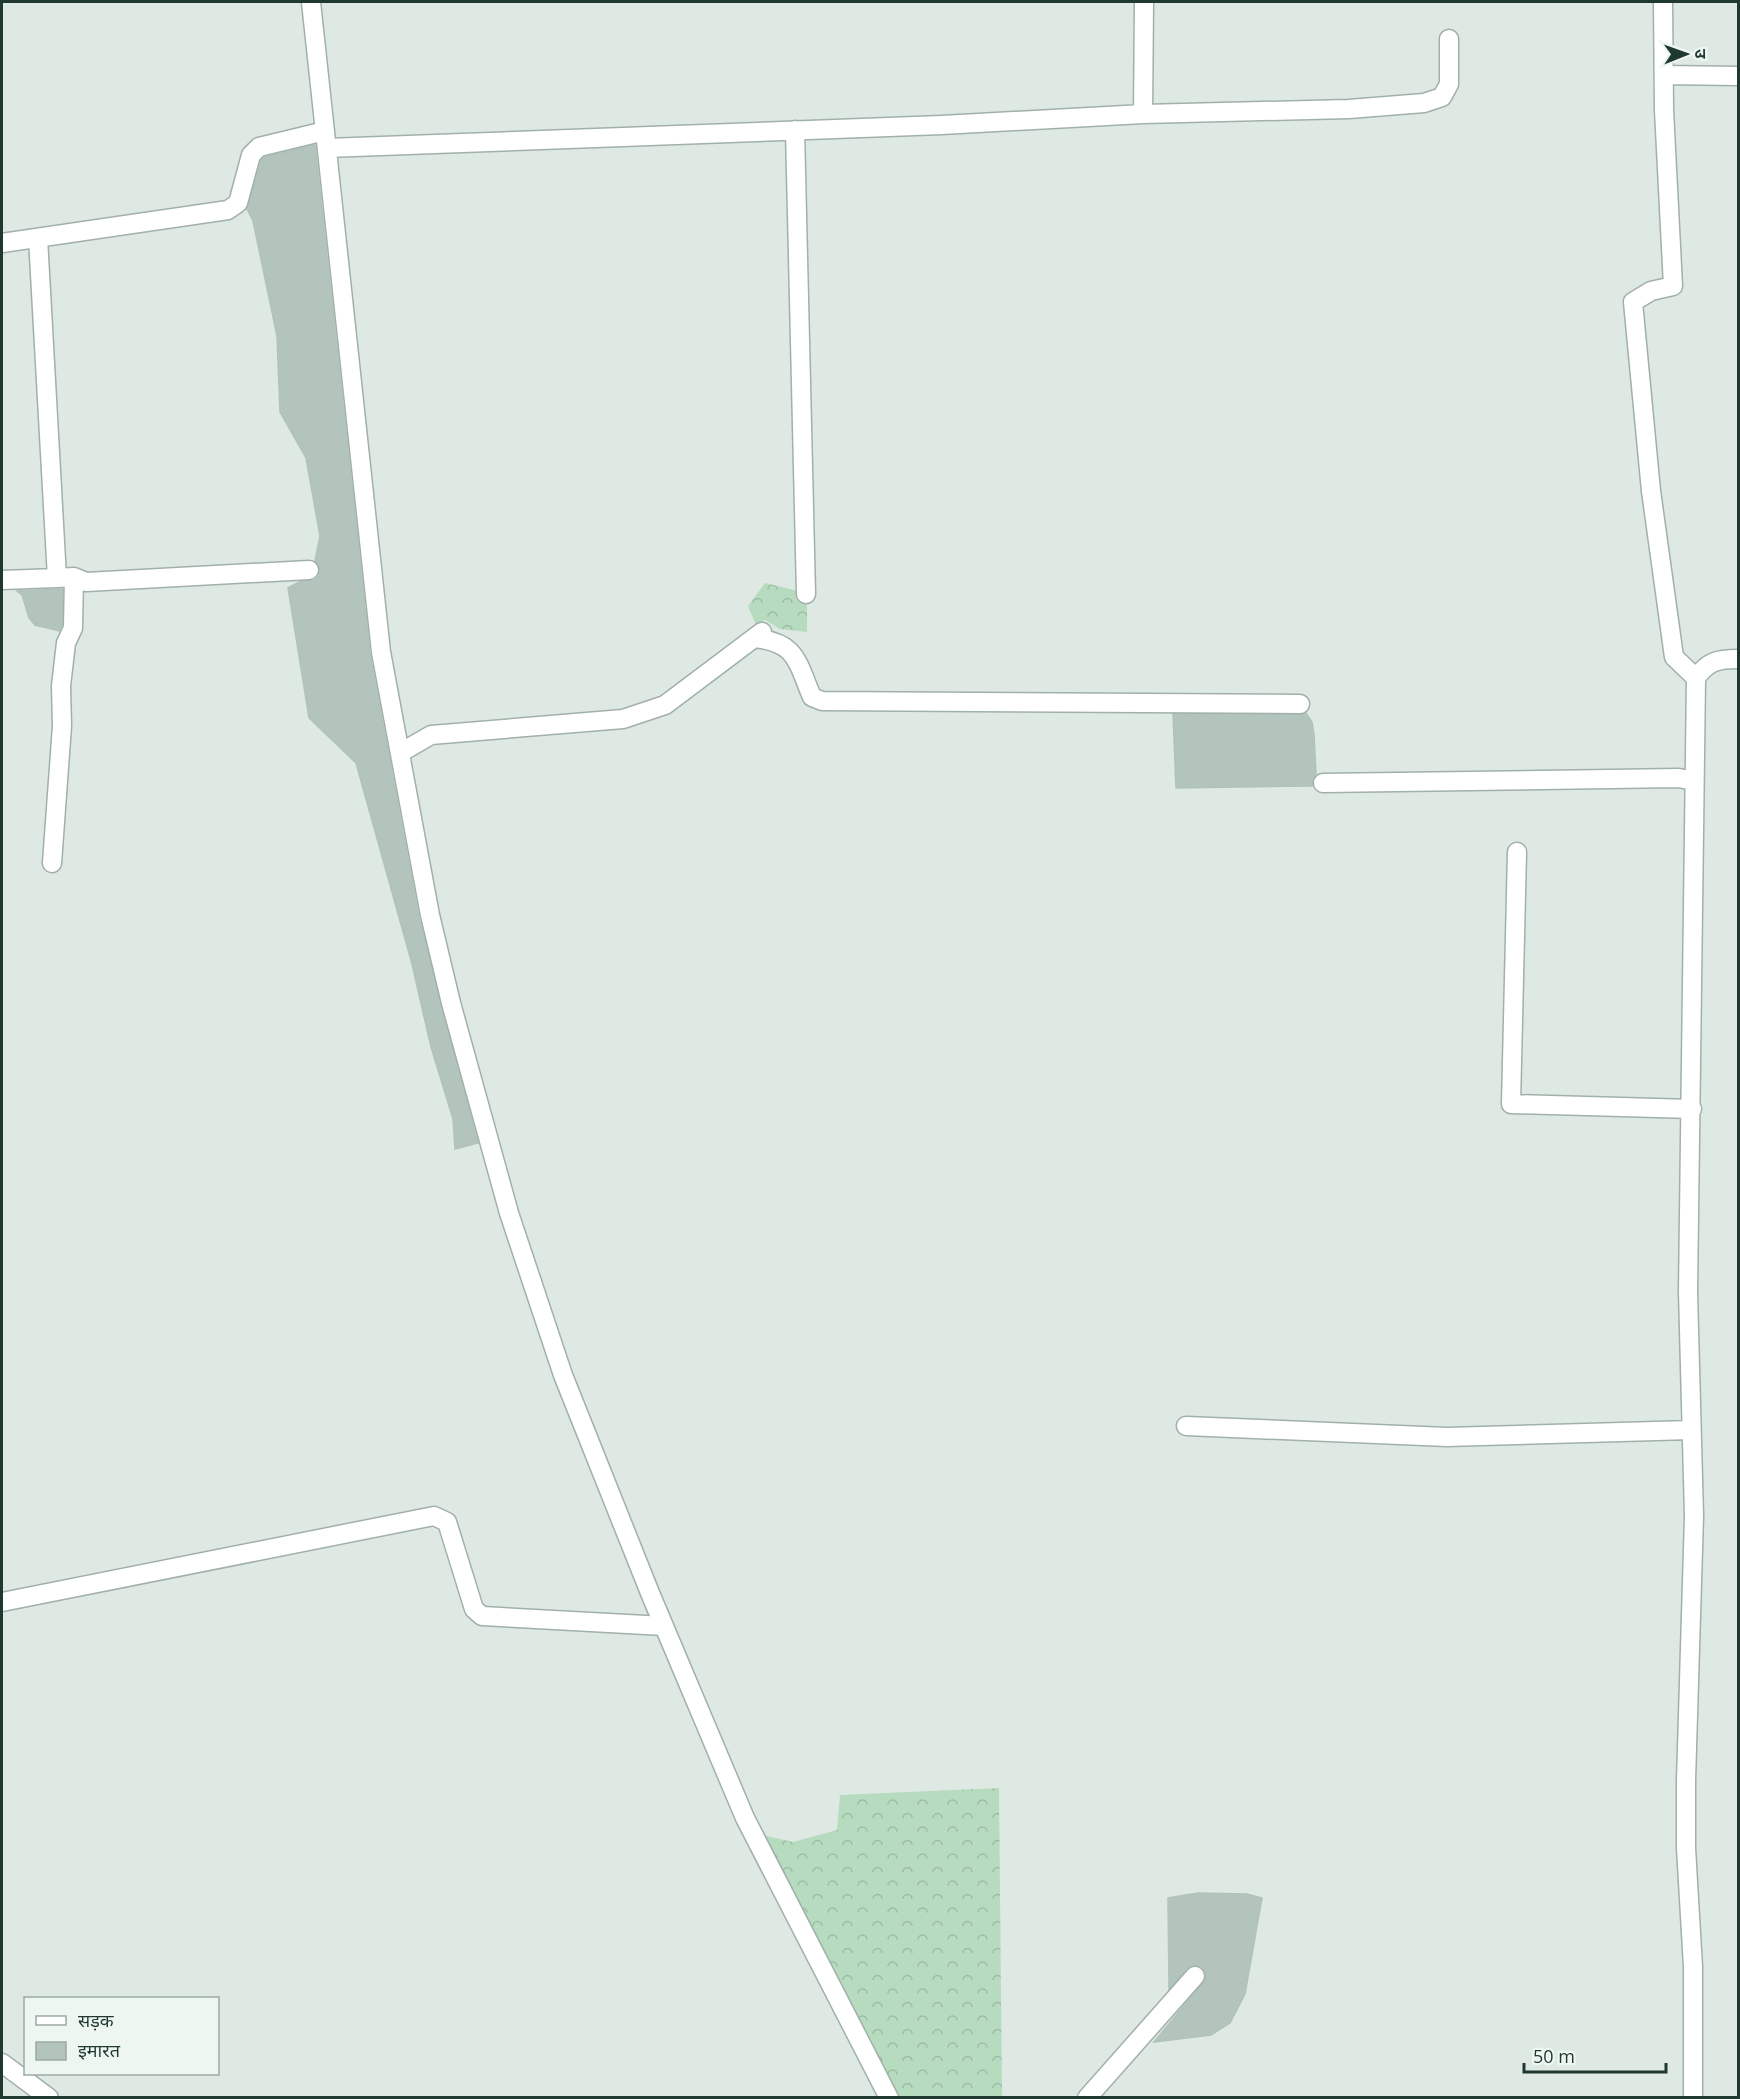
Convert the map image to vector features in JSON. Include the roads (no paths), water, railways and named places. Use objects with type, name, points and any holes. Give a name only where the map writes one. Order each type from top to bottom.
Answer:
[{"type":"street","points":[[311,2],[381,652],[430,915],[448,992],[509,1213],[563,1375],[664,1626],[746,1818],[889,2097]]},
{"type":"street","points":[[1143,114],[1144,2]]},
{"type":"street","points":[[1663,2],[1664,110],[1673,286],[1651,291],[1633,302],[1651,491],[1674,657],[1696,678]]},
{"type":"street","points":[[2,243],[228,210],[238,203],[251,155],[259,147],[326,140],[795,130],[1143,114],[1349,109],[1424,103],[1442,97],[1449,84],[1449,39]]},
{"type":"street","points":[[1665,75],[1738,76]]},
{"type":"street","points":[[795,130],[806,594]]},
{"type":"street","points":[[38,238],[66,578],[73,628],[66,643],[61,686],[62,726],[52,862]]},
{"type":"street","points":[[2,580],[66,578],[86,582],[309,570]]},
{"type":"street","points":[[400,753],[431,735],[623,719],[665,705],[769,627]]},
{"type":"street","points":[[754,638],[772,640],[790,652],[812,697],[822,701],[1300,704]]},
{"type":"street","points":[[1693,2097],[1693,1967],[1686,1814],[1694,1516],[1688,1292],[1696,678],[1706,663],[1722,659],[1738,659]]},
{"type":"street","points":[[1323,783],[1679,778],[1693,781]]},
{"type":"street","points":[[1517,852],[1511,1104],[1692,1108]]},
{"type":"street","points":[[1186,1426],[1447,1437],[1691,1430]]},
{"type":"street","points":[[2,1602],[434,1516],[447,1522],[474,1609],[482,1616],[664,1626]]},
{"type":"street","points":[[1088,2097],[1195,1976]]},
{"type":"street","points":[[2,2062],[49,2097]]}]
